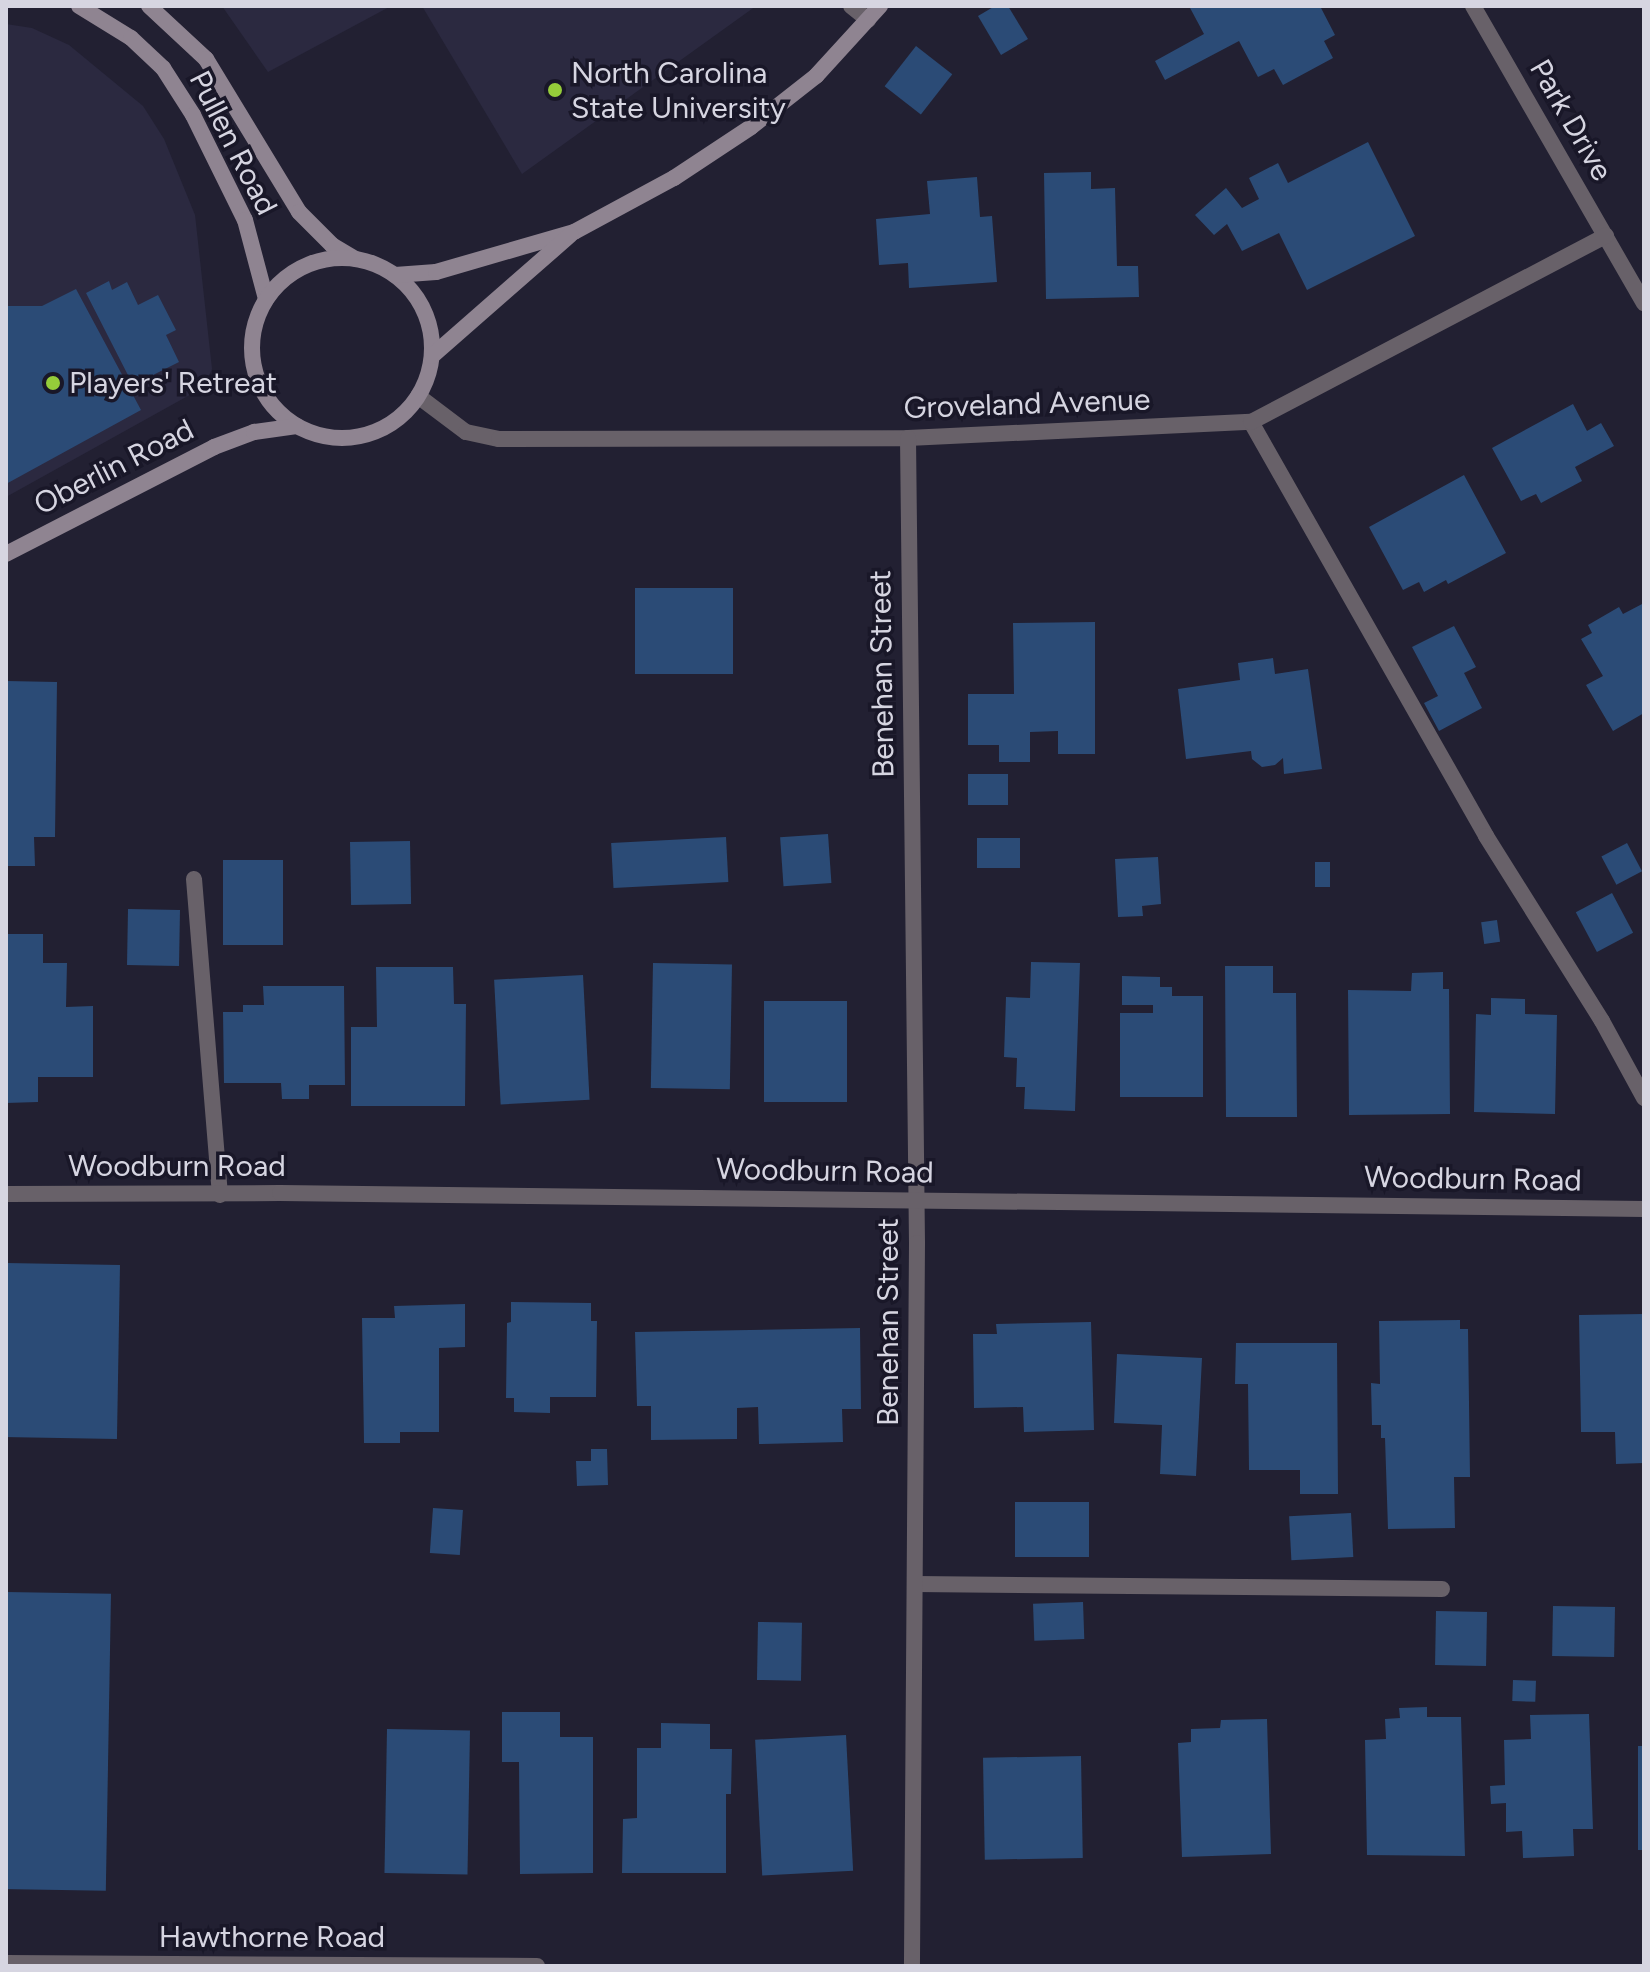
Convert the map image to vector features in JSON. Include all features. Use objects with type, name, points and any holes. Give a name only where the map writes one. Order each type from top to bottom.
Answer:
[{"type":"main road","name":"Pullen Road","points":[[79,6],[131,38],[163,68],[193,115],[245,220],[266,299]]},
{"type":"main road","name":"Pullen Road","points":[[149,6],[206,59],[299,212],[332,245],[356,259]]},
{"type":"main road","points":[[395,275],[436,272],[574,232],[674,178],[751,127],[816,76],[880,6]]},
{"type":"main road","points":[[432,356],[574,232]]},
{"type":"main road","points":[[338,258],[356,259],[395,275],[412,291],[424,311],[432,356],[418,396],[404,413],[368,434],[346,438],[320,436],[297,426],[277,411],[254,369],[251,345],[266,299],[283,279],[304,265],[338,258]]},
{"type":"main road","name":"Oberlin Road","points":[[6,554],[214,447],[254,432],[297,426]]},
{"type":"street","points":[[851,6],[868,20]]},
{"type":"street","name":"Park Drive","points":[[1473,6],[1644,303]]},
{"type":"street","name":"Groveland Avenue","points":[[418,396],[466,432],[499,439],[908,438],[1251,422],[1606,236]]},
{"type":"street","points":[[1251,422],[1486,836],[1602,1021],[1644,1098]]},
{"type":"street","name":"Benehan Street","points":[[908,438],[916,1200],[912,1966]]},
{"type":"street","points":[[194,879],[220,1195]]},
{"type":"street","name":"Woodburn Road","points":[[6,1194],[1644,1209]]},
{"type":"street","points":[[915,1584],[1442,1589]]},
{"type":"street","name":"Hawthorne Road","points":[[6,1963],[537,1966]]},
{"type":"shaded area","points":[[222,6],[391,6],[268,72]]},
{"type":"shaded area","name":"North Carolina State University","points":[[422,6],[756,6],[522,174]]},
{"type":"shaded area","points":[[6,24],[32,28],[69,45],[143,106],[164,139],[195,215],[212,369],[204,387],[6,497]]},
{"type":"building","points":[[995,6],[1008,6],[1028,39],[1001,55],[978,16]]},
{"type":"building","points":[[1189,6],[1320,6],[1335,35],[1324,41],[1333,58],[1283,85],[1274,69],[1258,77],[1239,41],[1165,80],[1155,61],[1204,34]]},
{"type":"building","points":[[916,46],[952,74],[921,115],[885,86]]},
{"type":"building","points":[[1368,142],[1415,236],[1307,290],[1279,233],[1242,251],[1227,224],[1214,235],[1195,215],[1226,188],[1242,208],[1259,199],[1249,178],[1278,163],[1288,183]]},
{"type":"building","points":[[1091,172],[1091,189],[1115,188],[1117,266],[1138,266],[1139,297],[1046,299],[1044,173]]},
{"type":"building","points":[[977,177],[980,217],[992,216],[997,282],[909,288],[908,263],[879,265],[876,219],[930,214],[927,181]]},
{"type":"building","points":[[109,281],[112,290],[127,282],[138,305],[158,295],[176,330],[166,335],[179,362],[133,385],[86,293]]},
{"type":"building","points":[[76,289],[141,410],[6,484],[6,306],[42,306]]},
{"type":"building","points":[[1573,404],[1587,431],[1601,423],[1614,446],[1575,467],[1582,481],[1541,503],[1536,494],[1521,501],[1492,448]]},
{"type":"building","points":[[1464,475],[1506,553],[1448,584],[1446,580],[1424,592],[1419,582],[1403,590],[1369,527]]},
{"type":"building","points":[[635,588],[733,588],[733,674],[635,674]]},
{"type":"building","points":[[1644,603],[1644,713],[1613,731],[1586,685],[1603,676],[1581,639],[1592,633],[1588,625],[1619,607],[1623,614]]},
{"type":"building","points":[[1095,622],[1095,754],[1058,754],[1058,731],[1030,732],[1030,762],[999,762],[999,745],[968,745],[968,694],[1014,694],[1013,623]]},
{"type":"building","points":[[1454,626],[1476,667],[1464,673],[1482,708],[1439,731],[1424,703],[1438,696],[1412,647]]},
{"type":"building","points":[[1273,658],[1275,674],[1308,669],[1322,769],[1284,774],[1283,758],[1275,765],[1262,767],[1252,759],[1251,751],[1186,759],[1178,689],[1240,680],[1238,663]]},
{"type":"building","points":[[6,681],[57,682],[55,837],[34,837],[35,866],[6,866]]},
{"type":"building","points":[[968,774],[1008,774],[1008,805],[968,805]]},
{"type":"building","points":[[828,834],[831,883],[784,886],[780,837]]},
{"type":"building","points":[[726,837],[728,882],[614,888],[611,843]]},
{"type":"building","points":[[977,838],[1020,838],[1020,868],[977,868]]},
{"type":"building","points":[[410,841],[411,904],[351,905],[350,842]]},
{"type":"building","points":[[1627,843],[1642,871],[1616,885],[1601,857]]},
{"type":"building","points":[[1158,857],[1161,904],[1142,906],[1143,916],[1118,917],[1115,859]]},
{"type":"building","points":[[223,860],[283,860],[283,945],[223,945]]},
{"type":"building","points":[[1315,862],[1330,862],[1330,887],[1315,887]]},
{"type":"building","points":[[1612,893],[1633,933],[1597,952],[1576,912]]},
{"type":"building","points":[[128,909],[180,910],[179,966],[127,965]]},
{"type":"building","points":[[1497,920],[1500,942],[1484,944],[1481,922]]},
{"type":"building","points":[[6,934],[43,934],[43,963],[67,963],[66,1007],[93,1006],[93,1077],[38,1077],[38,1102],[6,1103]]},
{"type":"building","points":[[1031,962],[1080,963],[1075,1111],[1024,1109],[1025,1087],[1016,1087],[1017,1058],[1004,1057],[1006,997],[1030,998]]},
{"type":"building","points":[[653,963],[732,964],[730,1089],[651,1088]]},
{"type":"building","points":[[1225,966],[1273,966],[1273,993],[1296,993],[1297,1117],[1226,1117]]},
{"type":"building","points":[[376,967],[453,967],[454,1004],[466,1004],[465,1106],[351,1106],[351,1027],[377,1027]]},
{"type":"building","points":[[1443,972],[1443,989],[1449,989],[1450,1114],[1349,1115],[1348,990],[1411,991],[1412,973]]},
{"type":"building","points":[[583,975],[590,1100],[501,1104],[494,980]]},
{"type":"building","points":[[1122,976],[1160,977],[1160,987],[1172,987],[1172,996],[1203,996],[1203,1097],[1120,1097],[1120,1013],[1153,1013],[1153,1005],[1122,1005]]},
{"type":"building","points":[[263,986],[344,986],[345,1085],[309,1085],[309,1099],[282,1099],[281,1083],[224,1083],[223,1012],[243,1012],[243,1005],[264,1005]]},
{"type":"building","points":[[1491,998],[1525,999],[1525,1014],[1557,1015],[1555,1114],[1474,1112],[1476,1014],[1491,1015]]},
{"type":"building","points":[[764,1001],[847,1001],[847,1102],[764,1102]]},
{"type":"building","points":[[6,1263],[120,1265],[117,1439],[6,1437]]},
{"type":"building","points":[[511,1302],[591,1303],[591,1321],[597,1321],[596,1397],[550,1397],[550,1413],[514,1412],[514,1398],[506,1398],[507,1323],[511,1322]]},
{"type":"building","points":[[465,1304],[465,1347],[439,1348],[439,1432],[400,1432],[400,1443],[364,1443],[362,1318],[395,1318],[394,1306]]},
{"type":"building","points":[[1644,1314],[1644,1463],[1616,1464],[1615,1432],[1581,1432],[1579,1315]]},
{"type":"building","points":[[1460,1320],[1460,1329],[1468,1329],[1470,1477],[1454,1477],[1455,1528],[1388,1529],[1385,1438],[1381,1438],[1381,1425],[1372,1425],[1371,1383],[1380,1384],[1379,1321]]},
{"type":"building","points":[[1091,1322],[1094,1430],[1024,1432],[1023,1407],[974,1408],[973,1334],[997,1334],[996,1324]]},
{"type":"building","points":[[860,1328],[861,1409],[842,1409],[843,1442],[759,1444],[758,1407],[737,1408],[737,1439],[651,1440],[651,1406],[637,1406],[635,1332]]},
{"type":"building","points":[[1236,1343],[1337,1343],[1338,1494],[1300,1494],[1300,1470],[1249,1470],[1248,1384],[1235,1384]]},
{"type":"building","points":[[1117,1354],[1202,1358],[1196,1476],[1160,1474],[1162,1425],[1114,1423]]},
{"type":"building","points":[[591,1449],[607,1449],[608,1485],[577,1486],[576,1461],[591,1461]]},
{"type":"building","points":[[1015,1502],[1089,1502],[1089,1557],[1015,1557]]},
{"type":"building","points":[[433,1508],[463,1510],[460,1555],[430,1553]]},
{"type":"building","points":[[1351,1513],[1353,1557],[1291,1560],[1289,1516]]},
{"type":"building","points":[[6,1592],[111,1594],[106,1891],[6,1889]]},
{"type":"building","points":[[1083,1602],[1084,1639],[1034,1641],[1033,1604]]},
{"type":"building","points":[[1553,1606],[1615,1607],[1614,1657],[1552,1656]]},
{"type":"building","points":[[1436,1611],[1487,1612],[1486,1666],[1435,1665]]},
{"type":"building","points":[[758,1622],[802,1623],[801,1681],[757,1680]]},
{"type":"building","points":[[1513,1680],[1536,1681],[1535,1702],[1512,1701]]},
{"type":"building","points":[[1427,1707],[1427,1717],[1461,1717],[1465,1856],[1367,1855],[1365,1740],[1386,1739],[1385,1719],[1400,1718],[1399,1708]]},
{"type":"building","points":[[502,1712],[560,1712],[560,1737],[593,1737],[593,1873],[520,1874],[519,1762],[502,1762]]},
{"type":"building","points":[[1589,1714],[1593,1829],[1573,1829],[1574,1856],[1523,1858],[1522,1831],[1506,1832],[1506,1803],[1491,1804],[1490,1786],[1505,1785],[1504,1740],[1531,1739],[1530,1715]]},
{"type":"building","points":[[1267,1719],[1271,1854],[1182,1857],[1178,1743],[1191,1742],[1191,1729],[1220,1728],[1221,1720]]},
{"type":"building","points":[[661,1723],[710,1724],[710,1749],[732,1749],[731,1794],[726,1794],[726,1873],[622,1873],[623,1819],[637,1818],[637,1748],[661,1748]]},
{"type":"building","points":[[387,1729],[470,1730],[467,1874],[384,1873]]},
{"type":"building","points":[[846,1735],[853,1871],[762,1876],[755,1740]]},
{"type":"building","points":[[1638,1746],[1644,1746],[1644,1850],[1638,1850]]},
{"type":"building","points":[[1081,1756],[1083,1858],[985,1860],[983,1758]]},
{"type":"place","name":"North Carolina State University","points":[[555,90]]},
{"type":"place","name":"Players' Retreat","points":[[53,383]]}]
